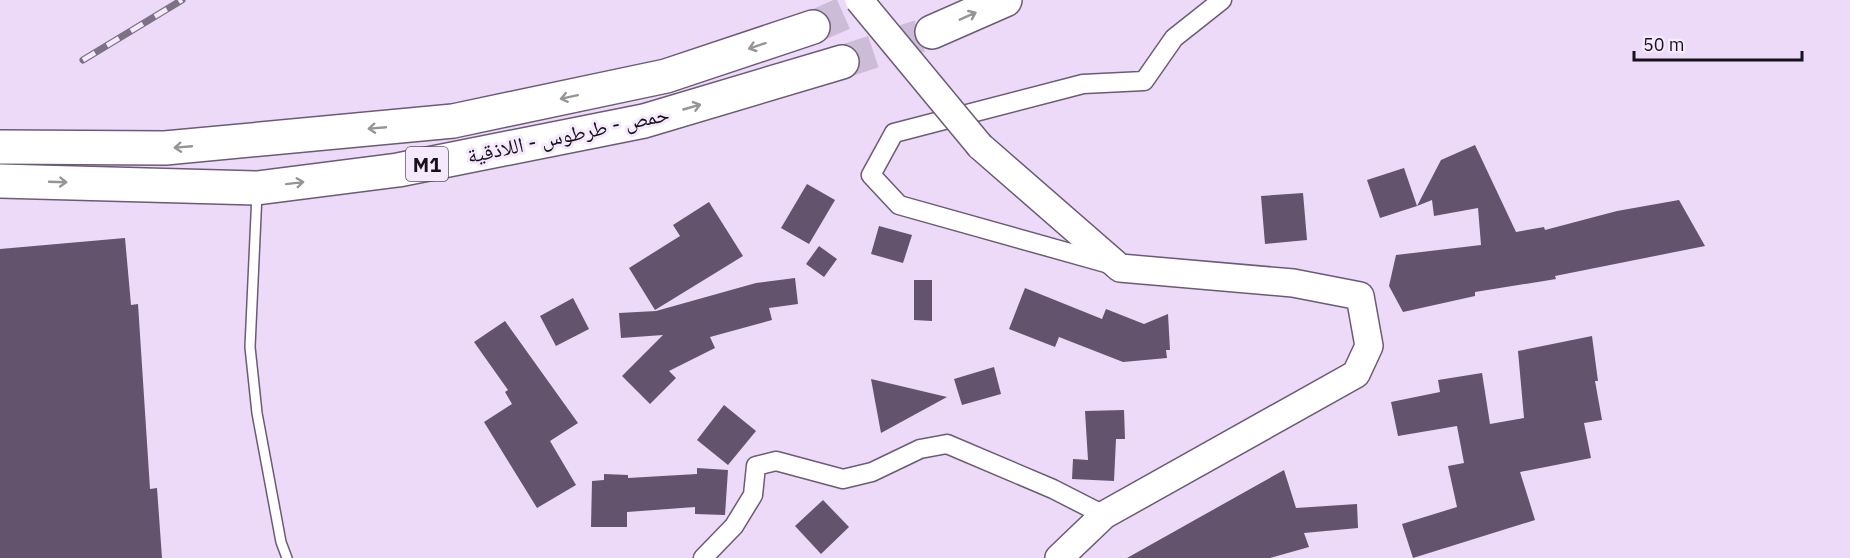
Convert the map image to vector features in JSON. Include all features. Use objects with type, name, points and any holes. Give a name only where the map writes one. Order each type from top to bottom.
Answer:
[{"type":"highway","points":[[932,32],[1005,0]]},
{"type":"highway","name":"حمص - طرطوس - اللاذقية","points":[[0,147],[165,148],[453,121],[666,76],[813,27]]},
{"type":"highway","name":"حمص - طرطوس - اللاذقية","points":[[0,181],[257,188],[398,170],[644,121],[842,62]]},
{"type":"main road","points":[[860,0],[980,146],[1120,267],[1293,284],[1360,296],[1369,346],[1356,374],[1104,515],[1059,558]]},
{"type":"street","points":[[1120,267],[899,205],[871,175],[894,133],[1083,84],[1144,81],[1174,38],[1222,0]]},
{"type":"street","points":[[704,558],[734,526],[753,495],[756,466],[776,461],[843,479],[872,472],[920,449],[947,444],[1053,489],[1104,515]]},
{"type":"lane","points":[[257,188],[250,347],[257,414],[281,542],[287,558]]},
{"type":"building","points":[[1475,145],[1516,232],[1544,227],[1545,230],[1617,211],[1679,200],[1705,246],[1555,276],[1556,279],[1475,292],[1475,296],[1403,312],[1389,286],[1396,255],[1481,245],[1478,208],[1434,216],[1432,200],[1417,206],[1441,160]]},
{"type":"building","points":[[1404,168],[1417,206],[1380,218],[1367,180]]},
{"type":"building","points":[[807,184],[835,200],[809,244],[781,228]]},
{"type":"building","points":[[1303,193],[1307,240],[1265,244],[1261,196]]},
{"type":"building","points":[[709,202],[743,256],[655,310],[629,268],[680,236],[673,225]]},
{"type":"building","points":[[879,226],[912,235],[903,263],[871,254]]},
{"type":"building","points":[[125,238],[131,305],[138,304],[150,489],[157,488],[162,558],[0,558],[0,249]]},
{"type":"building","points":[[819,246],[837,259],[824,277],[806,264]]},
{"type":"building","points":[[795,278],[798,304],[769,308],[772,320],[710,337],[715,348],[669,371],[676,378],[650,404],[622,376],[663,335],[621,338],[619,313],[656,311],[756,283]]},
{"type":"building","points":[[914,280],[932,280],[932,321],[914,320]]},
{"type":"building","points":[[1025,288],[1102,319],[1106,309],[1144,324],[1168,314],[1170,350],[1166,350],[1167,358],[1123,362],[1059,337],[1055,347],[1009,329]]},
{"type":"building","points":[[573,298],[589,329],[556,346],[540,316]]},
{"type":"building","points":[[505,321],[578,423],[550,441],[576,485],[537,508],[484,422],[512,404],[505,392],[508,390],[474,342]]},
{"type":"building","points":[[1592,336],[1598,381],[1595,381],[1602,420],[1584,423],[1591,458],[1520,472],[1535,520],[1413,558],[1402,524],[1457,507],[1448,466],[1464,463],[1457,426],[1398,436],[1391,402],[1440,392],[1438,380],[1482,373],[1490,424],[1524,418],[1518,351]]},
{"type":"building","points":[[994,367],[1001,394],[962,405],[954,379]]},
{"type":"building","points":[[871,379],[947,397],[881,433]]},
{"type":"building","points":[[724,405],[756,431],[728,465],[697,440]]},
{"type":"building","points":[[1124,410],[1125,439],[1116,439],[1114,481],[1072,479],[1073,459],[1088,460],[1085,411]]},
{"type":"building","points":[[697,468],[728,470],[725,515],[695,514],[695,507],[627,512],[627,527],[591,527],[592,481],[604,480],[604,474],[628,475],[628,478],[697,474]]},
{"type":"building","points":[[1284,470],[1296,508],[1357,504],[1358,528],[1304,533],[1309,547],[1270,558],[1127,558]]},
{"type":"building","points":[[823,500],[849,527],[821,554],[795,526]]},
{"type":"tunnel","points":[[813,27],[874,0]]},
{"type":"tunnel","points":[[842,62],[932,32]]},
{"type":"railway","points":[[83,60],[182,0]]}]
